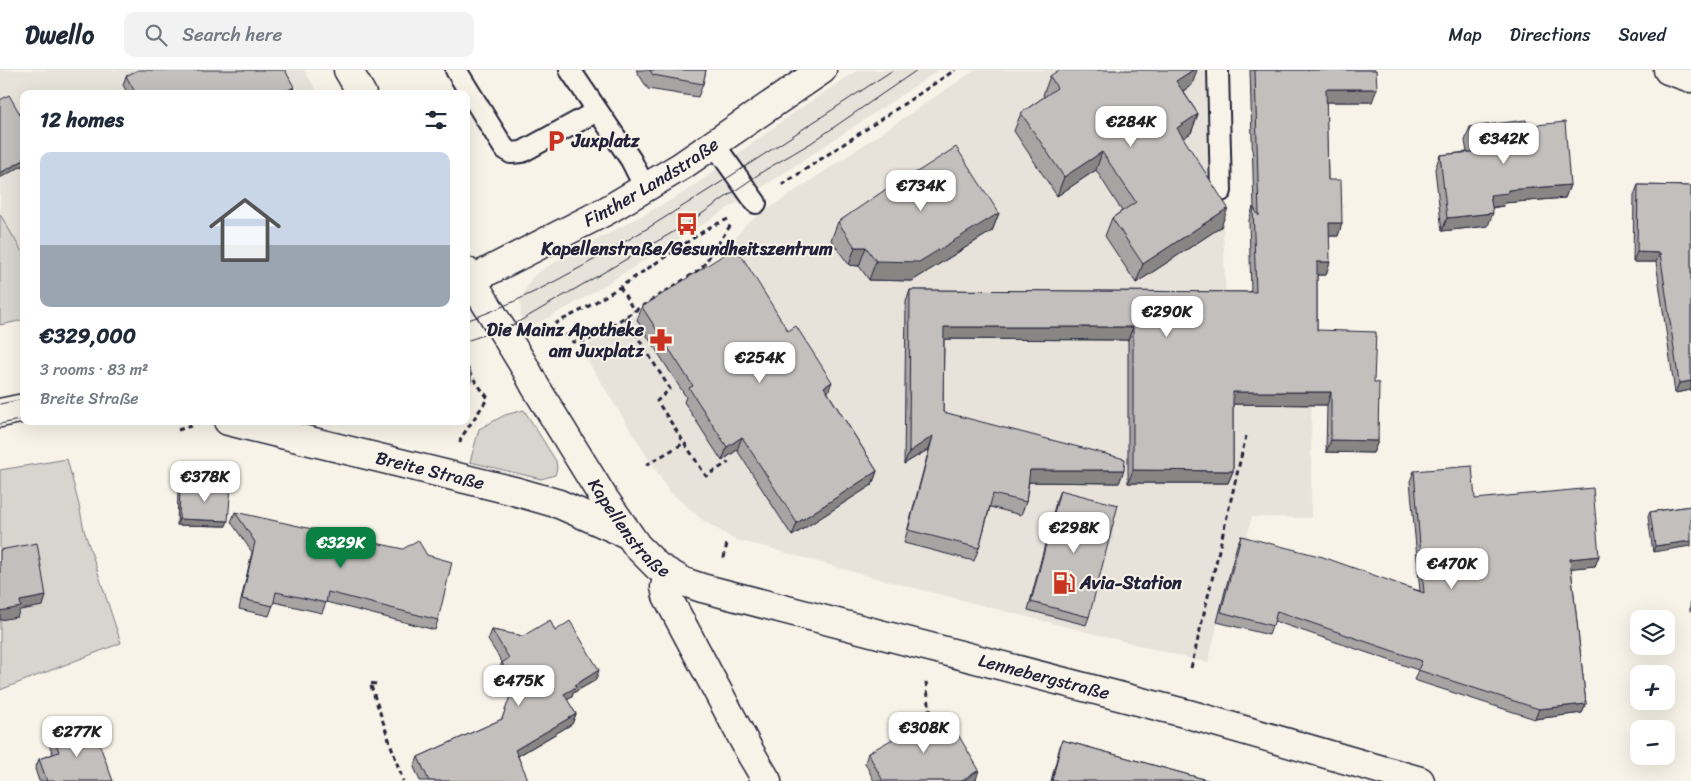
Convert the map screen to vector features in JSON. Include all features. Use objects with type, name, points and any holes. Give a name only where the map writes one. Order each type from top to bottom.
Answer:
[{"type":"main road","points":[[348,70],[360,90]]},
{"type":"main road","name":"Finther Landstraße","points":[[470,281],[606,211],[646,188],[822,70]]},
{"type":"main road","points":[[1668,70],[1691,78]]},
{"type":"main road","name":"Kapellenstraße","points":[[470,285],[526,370],[534,386],[627,534],[658,567],[668,574],[665,587],[667,596],[767,781]]},
{"type":"main road","points":[[0,413],[20,409]]},
{"type":"main road","name":"Breite Straße","points":[[244,425],[514,491],[558,504],[627,534]]},
{"type":"main road","name":"Lennebergstraße","points":[[668,574],[702,588],[1188,714],[1420,781]]},
{"type":"lane","points":[[456,70],[468,90]]},
{"type":"lane","points":[[570,70],[630,160],[646,188]]},
{"type":"lane","points":[[1218,70],[1222,191]]},
{"type":"lane","points":[[470,93],[504,148],[511,153],[522,152],[597,111]]},
{"type":"lane","points":[[714,144],[756,203]]},
{"type":"path","points":[[738,214],[701,269],[587,341],[573,342],[556,323],[584,309],[620,287],[710,227],[756,203],[955,70]]},
{"type":"path","points":[[620,287],[634,312]]},
{"type":"path","points":[[625,317],[670,389],[657,401],[706,476],[729,462]]},
{"type":"path","points":[[459,451],[462,438],[488,398],[470,374]]},
{"type":"path","points":[[1191,668],[1246,436]]},
{"type":"path","points":[[646,465],[684,443]]},
{"type":"path","points":[[726,553],[727,543]]},
{"type":"path","points":[[927,674],[926,684],[931,715]]},
{"type":"path","points":[[376,684],[370,683],[403,781]]},
{"type":"shaded area","points":[[0,70],[304,70],[316,90],[20,90],[20,248],[0,214]]},
{"type":"shaded area","points":[[858,70],[939,70],[772,181],[579,301],[525,330],[521,320],[520,300],[532,277],[546,267],[680,195],[799,109]]},
{"type":"shaded area","points":[[975,70],[1217,70],[1226,304],[1312,304],[1311,518],[1252,517],[1244,547],[1237,546],[1208,663],[735,540],[701,519],[668,490],[582,352],[583,348],[714,266],[746,224]]},
{"type":"shaded area","points":[[0,214],[20,248],[20,321],[0,325]]},
{"type":"shaded area","points":[[524,410],[556,461],[555,475],[541,479],[470,462],[479,429],[505,415]]},
{"type":"shaded area","points":[[67,459],[84,530],[121,643],[0,690],[0,470]]},
{"type":"building","points":[[138,70],[285,70],[294,87],[288,90],[134,90],[126,76]]},
{"type":"building","points":[[650,70],[706,70],[703,84],[653,75]]},
{"type":"building","points":[[1059,70],[1193,70],[1176,81],[1198,114],[1177,128],[1228,208],[1143,264],[1112,218],[1136,202],[1102,152],[1064,177],[1021,113],[1057,88],[1050,76]]},
{"type":"building","points":[[1255,70],[1376,70],[1377,89],[1326,89],[1328,180],[1341,180],[1342,223],[1329,223],[1330,262],[1317,262],[1317,330],[1376,332],[1374,382],[1379,383],[1378,441],[1331,440],[1331,392],[1233,392],[1233,471],[1133,470],[1133,327],[944,327],[943,412],[1125,459],[1124,470],[1030,470],[1026,502],[993,494],[979,548],[908,530],[933,436],[909,452],[910,290],[1256,292],[1253,207],[1259,216]]},
{"type":"building","points":[[9,95],[20,114],[20,162],[0,173],[0,100]]},
{"type":"building","points":[[1526,120],[1527,126],[1565,122],[1570,185],[1508,190],[1508,193],[1490,195],[1493,213],[1447,218],[1440,155],[1473,152],[1470,127]]},
{"type":"building","points":[[956,147],[999,213],[919,262],[876,261],[866,247],[855,247],[838,222],[901,179],[903,181]]},
{"type":"building","points":[[1638,185],[1691,186],[1691,381],[1679,383],[1660,253],[1637,252]]},
{"type":"building","points":[[736,247],[788,331],[796,326],[832,382],[824,387],[877,471],[797,523],[742,437],[727,447],[689,388],[693,386],[642,307]]},
{"type":"building","points":[[1472,466],[1475,499],[1593,488],[1599,556],[1570,559],[1586,704],[1539,709],[1418,670],[1422,661],[1277,611],[1273,626],[1221,612],[1241,536],[1323,557],[1424,593],[1414,471]]},
{"type":"building","points":[[180,485],[231,486],[228,521],[179,519]]},
{"type":"building","points":[[1060,490],[1118,505],[1089,617],[1031,602]]},
{"type":"building","points":[[1691,506],[1691,541],[1655,546],[1650,512]]},
{"type":"building","points":[[235,512],[403,549],[418,540],[427,555],[452,562],[438,620],[328,592],[326,603],[276,592],[273,606],[242,599],[255,542]]},
{"type":"building","points":[[37,543],[46,596],[20,601],[21,607],[0,611],[0,550]]},
{"type":"building","points":[[550,620],[555,631],[570,621],[599,670],[564,694],[576,714],[515,750],[528,779],[522,781],[429,781],[418,757],[502,719],[514,685],[502,663],[509,658],[492,630],[523,636]]},
{"type":"building","points":[[930,708],[943,731],[953,726],[979,770],[962,781],[883,781],[868,753],[898,736],[907,721]]},
{"type":"building","points":[[92,724],[113,781],[47,781],[39,759],[59,752],[54,737]]},
{"type":"building","points":[[1062,740],[1211,781],[1052,781]]},
{"type":"tram line","points":[[470,320],[514,302],[582,267],[741,170],[893,70]]},
{"type":"tram line","points":[[470,340],[513,325],[687,224],[765,170],[811,143],[917,70]]},
{"type":"tram line","points":[[0,404],[20,400]]},
{"type":"tram line","points":[[0,424],[20,420]]},
{"type":"place","name":"Juxplatz","points":[[556,141]]},
{"type":"place","name":"Kapellenstraße/Gesundheitszentrum","points":[[687,224]]},
{"type":"place","name":"Die Mainz Apotheke am Juxplatz","points":[[661,340]]},
{"type":"place","name":"Avia-Station","points":[[1064,583]]}]
